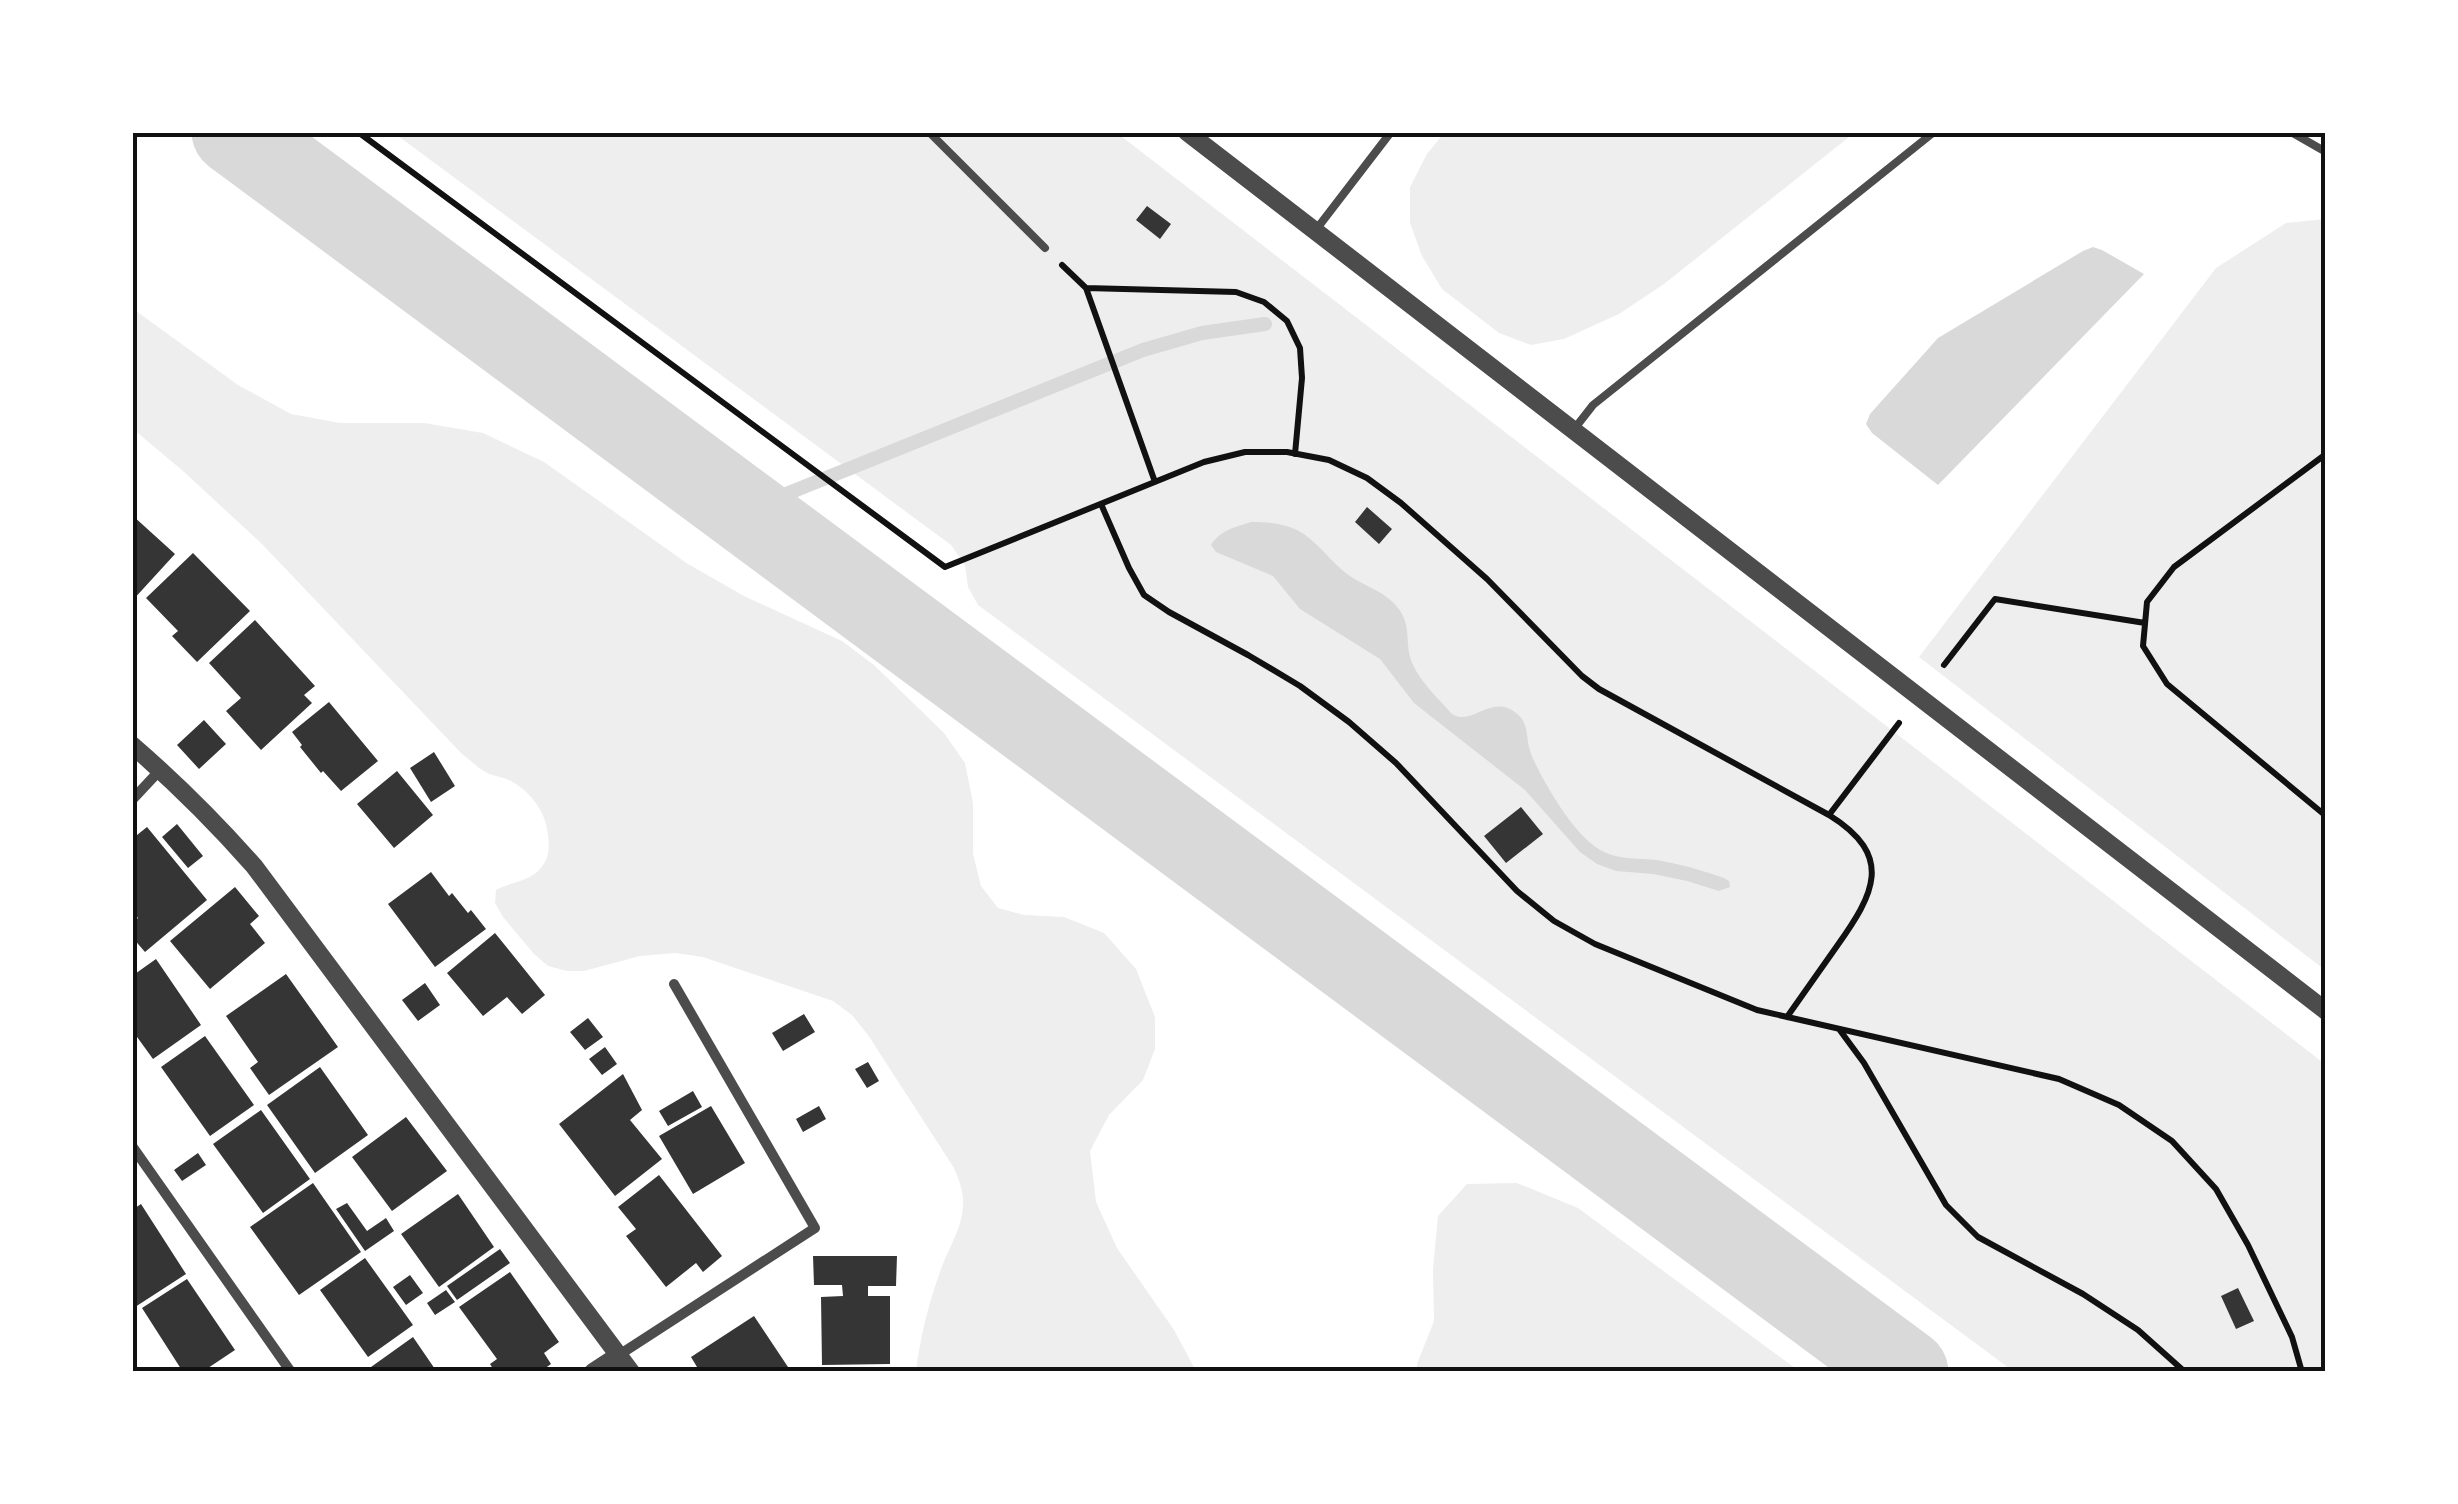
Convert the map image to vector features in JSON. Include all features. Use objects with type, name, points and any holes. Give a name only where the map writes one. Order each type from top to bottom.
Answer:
[{"type":"street","points":[[1186,132],[2326,1011]]},
{"type":"street","points":[[132,745],[214,822],[292,914],[631,1372]]},
{"type":"street","points":[[132,800],[160,769]]},
{"type":"street","points":[[593,1372],[815,1228],[674,984]]},
{"type":"street","points":[[132,1146],[292,1372]]},
{"type":"lane","points":[[929,132],[1045,248]]},
{"type":"lane","points":[[1315,232],[1391,132]]},
{"type":"lane","points":[[1574,431],[1593,405],[1934,132]]},
{"type":"lane","points":[[2291,132],[2326,152]]},
{"type":"path","points":[[358,132],[944,567],[1204,462],[1246,452],[1288,452],[1329,460],[1367,478],[1402,503],[1495,586],[1590,682],[1829,815],[1860,839],[1871,862],[1872,886],[1863,909],[1787,1017]]},
{"type":"path","points":[[1155,482],[1086,288],[1236,292],[1264,302],[1286,321],[1300,348],[1302,378],[1295,454]]},
{"type":"path","points":[[2326,454],[2174,568],[2146,602],[2143,646],[2167,684],[2326,816]]},
{"type":"path","points":[[1101,504],[1144,594],[1300,686],[1350,722],[1396,763],[1517,891],[1554,921],[1595,944],[1757,1010],[2060,1079],[2120,1104],[2172,1142],[2216,1189],[2292,1337],[2302,1372]]},
{"type":"path","points":[[1944,665],[1994,599],[2145,622]]},
{"type":"path","points":[[1829,815],[1900,722]]},
{"type":"path","points":[[1838,1028],[1864,1063],[1946,1205],[1978,1237],[2083,1294],[2138,1330],[2185,1372]]},
{"type":"shaded area","points":[[1444,132],[1854,133],[1664,284],[1619,314],[1564,339],[1531,345],[1499,333],[1442,289],[1422,256],[1410,223],[1410,187]]},
{"type":"shaded area","points":[[394,133],[1117,133],[2325,1064],[2325,1371],[2013,1371],[978,605],[968,587],[965,565],[951,545]]},
{"type":"shaded area","points":[[2325,219],[2325,970],[1919,657],[2216,268],[2286,223]]},
{"type":"shaded area","points":[[2093,247],[2144,274],[1938,485],[1872,433],[1866,424],[1870,414],[1938,338]]},
{"type":"shaded area","points":[[132,308],[238,385],[291,414],[340,423],[424,423],[483,433],[544,462],[688,564],[744,596],[842,641],[874,665],[944,733],[965,763],[973,803],[973,854],[981,886],[998,908],[1024,915],[1064,917],[1104,933],[1136,969],[1155,1017],[1155,1049],[1143,1080],[1109,1115],[1090,1151],[1096,1202],[1117,1248],[1174,1330],[1196,1371],[916,1371],[932,1297],[960,1223],[963,1196],[954,1168],[868,1035],[852,1015],[833,1001],[703,957],[675,953],[640,956],[584,971],[567,971],[548,966],[534,954],[495,903],[496,890],[529,877],[544,863],[549,840],[540,810],[517,785],[487,773],[462,754],[261,543],[133,429]]},
{"type":"shaded area","points":[[1251,522],[1297,530],[1350,576],[1390,600],[1404,618],[1417,673],[1452,714],[1467,717],[1498,707],[1516,713],[1523,720],[1531,754],[1547,785],[1568,818],[1594,846],[1617,856],[1699,870],[1724,878],[1730,887],[1719,891],[1653,874],[1616,871],[1580,852],[1525,790],[1414,703],[1380,659],[1300,609],[1273,576],[1216,552],[1211,545],[1224,532]]},
{"type":"shaded area","points":[[1517,1183],[1578,1208],[1799,1371],[1417,1371],[1434,1321],[1438,1216],[1467,1184]]},
{"type":"building","points":[[1147,206],[1171,224],[1160,239],[1136,220]]},
{"type":"building","points":[[1367,507],[1392,529],[1379,544],[1355,522]]},
{"type":"building","points":[[132,515],[175,554],[132,601]]},
{"type":"building","points":[[193,553],[250,611],[197,662],[172,636],[178,631],[146,598]]},
{"type":"building","points":[[255,620],[315,686],[304,695],[312,703],[261,750],[226,711],[241,698],[209,663]]},
{"type":"building","points":[[329,702],[378,761],[341,791],[321,773],[292,732]]},
{"type":"building","points":[[204,720],[226,744],[199,769],[177,745]]},
{"type":"building","points":[[434,752],[455,786],[431,802],[410,768]]},
{"type":"building","points":[[397,771],[433,815],[394,848],[357,804]]},
{"type":"building","points":[[1521,807],[1543,834],[1506,863],[1484,836]]},
{"type":"building","points":[[177,824],[203,856],[188,868],[162,837]]},
{"type":"building","points":[[147,827],[207,900],[145,952],[132,937],[132,923],[138,918],[132,911],[132,839]]},
{"type":"building","points":[[431,872],[449,896],[452,893],[486,929],[435,967],[388,904]]},
{"type":"building","points":[[235,887],[259,916],[250,924],[265,943],[210,989],[170,941]]},
{"type":"building","points":[[495,933],[545,995],[522,1014],[507,997],[483,1016],[447,973]]},
{"type":"building","points":[[156,959],[201,1025],[153,1059],[132,1030],[132,976]]},
{"type":"building","points":[[286,974],[338,1047],[269,1095],[250,1068],[258,1062],[226,1016]]},
{"type":"building","points":[[425,983],[440,1005],[418,1021],[402,1000]]},
{"type":"building","points":[[804,1014],[815,1032],[783,1051],[772,1033]]},
{"type":"building","points":[[588,1018],[603,1037],[585,1050],[570,1032]]},
{"type":"building","points":[[205,1036],[254,1105],[210,1136],[161,1067]]},
{"type":"building","points":[[605,1047],[617,1064],[602,1075],[589,1059]]},
{"type":"building","points":[[868,1062],[879,1081],[867,1088],[855,1069]]},
{"type":"building","points":[[320,1067],[368,1135],[315,1173],[267,1105]]},
{"type":"building","points":[[623,1074],[642,1110],[630,1120],[662,1159],[615,1196],[559,1124]]},
{"type":"building","points":[[693,1091],[702,1107],[668,1126],[659,1111]]},
{"type":"building","points":[[711,1106],[745,1163],[693,1194],[659,1136]]},
{"type":"building","points":[[819,1106],[826,1119],[803,1132],[796,1119]]},
{"type":"building","points":[[261,1110],[310,1179],[263,1213],[213,1144]]},
{"type":"building","points":[[406,1117],[447,1171],[392,1211],[352,1157]]},
{"type":"building","points":[[198,1153],[206,1165],[182,1181],[174,1170]]},
{"type":"building","points":[[659,1175],[722,1256],[703,1272],[696,1263],[666,1287],[626,1236],[636,1229],[618,1207]]},
{"type":"building","points":[[313,1183],[361,1252],[299,1295],[250,1227]]},
{"type":"building","points":[[458,1194],[494,1247],[439,1287],[401,1234]]},
{"type":"building","points":[[347,1203],[367,1231],[386,1218],[394,1231],[365,1251],[336,1209]]},
{"type":"building","points":[[141,1204],[186,1274],[132,1309],[132,1210]]},
{"type":"building","points":[[500,1249],[510,1263],[457,1300],[447,1286]]},
{"type":"building","points":[[813,1256],[897,1256],[896,1286],[868,1286],[868,1296],[890,1296],[890,1364],[822,1365],[821,1297],[843,1296],[842,1285],[814,1285]]},
{"type":"building","points":[[365,1258],[413,1325],[368,1357],[320,1290]]},
{"type":"building","points":[[510,1272],[559,1342],[544,1353],[551,1364],[540,1372],[495,1372],[490,1364],[497,1359],[459,1307]]},
{"type":"building","points":[[410,1275],[423,1293],[406,1305],[393,1287]]},
{"type":"building","points":[[187,1279],[235,1350],[202,1372],[183,1372],[142,1308]]},
{"type":"building","points":[[2238,1288],[2254,1321],[2236,1329],[2221,1296]]},
{"type":"building","points":[[446,1290],[455,1302],[435,1315],[427,1303]]},
{"type":"building","points":[[754,1316],[788,1367],[781,1372],[700,1372],[691,1357]]},
{"type":"building","points":[[413,1337],[437,1372],[364,1372]]},
{"type":"waterway","points":[[234,132],[1906,1372]]},
{"type":"waterway","points":[[744,511],[1143,350],[1202,333],[1265,324]]}]
